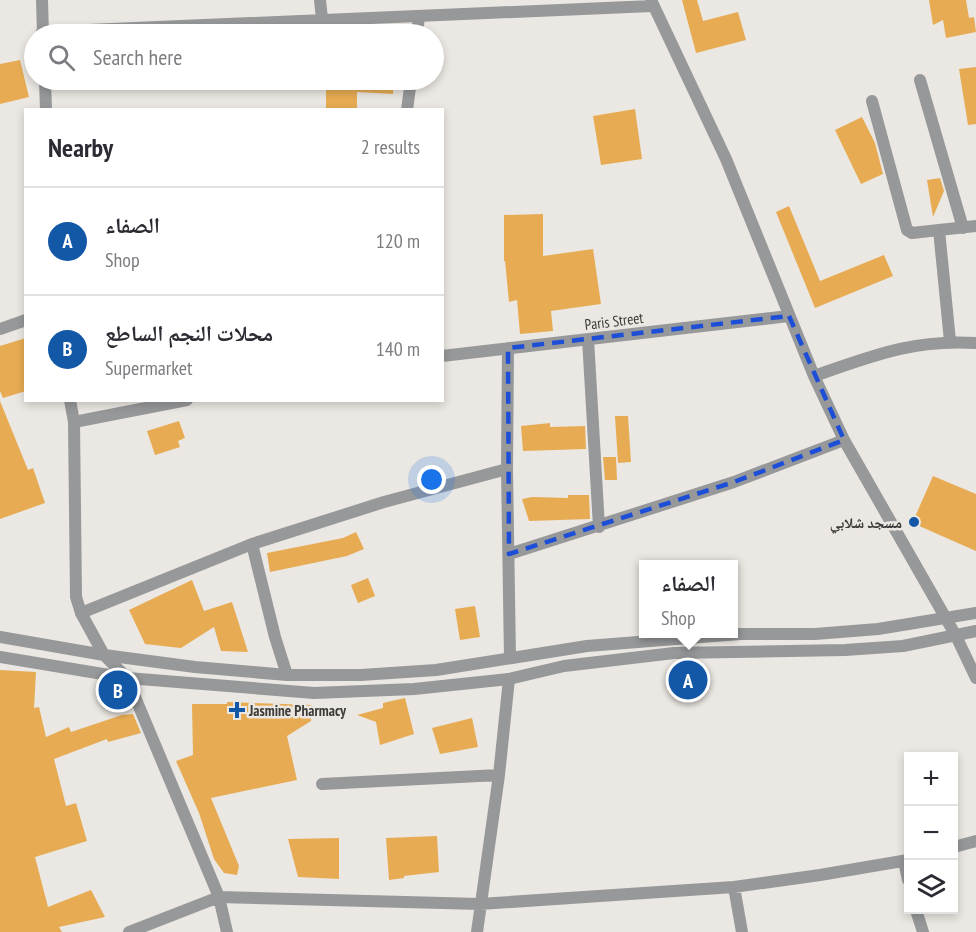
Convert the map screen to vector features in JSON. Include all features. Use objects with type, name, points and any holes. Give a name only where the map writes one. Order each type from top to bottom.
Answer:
[{"type":"street","points":[[42,0],[43,24]]},
{"type":"street","points":[[320,0],[322,19]]},
{"type":"street","points":[[222,24],[651,3],[726,159],[814,376],[844,440],[956,636],[976,678]]},
{"type":"street","points":[[418,24],[419,16]]},
{"type":"street","points":[[872,101],[908,230],[912,233],[970,227],[920,80]]},
{"type":"street","points":[[45,90],[46,108]]},
{"type":"street","points":[[407,108],[410,90]]},
{"type":"street","points":[[939,230],[950,341]]},
{"type":"street","name":"Paris Street","points":[[444,356],[789,316]]},
{"type":"street","points":[[0,329],[24,321]]},
{"type":"street","points":[[588,339],[599,526]]},
{"type":"street","points":[[814,376],[907,346],[950,341],[976,343]]},
{"type":"street","points":[[508,348],[510,658]]},
{"type":"street","points":[[70,402],[74,422],[76,597],[81,613],[105,656],[127,678],[219,897],[227,932]]},
{"type":"street","points":[[74,422],[177,402]]},
{"type":"street","points":[[509,554],[734,482],[844,440]]},
{"type":"street","points":[[81,613],[252,544],[384,502],[507,469]]},
{"type":"street","points":[[252,544],[287,675]]},
{"type":"street","points":[[738,634],[815,634],[878,629],[976,613]]},
{"type":"street","points":[[0,657],[127,678],[314,693],[414,689],[509,679],[564,666],[663,654],[845,650],[903,646],[976,631]]},
{"type":"street","points":[[0,637],[105,656],[287,675],[361,675],[435,670],[587,646],[689,638]]},
{"type":"street","points":[[477,932],[499,775],[509,679]]},
{"type":"street","points":[[322,784],[499,775]]},
{"type":"street","points":[[958,847],[976,841]]},
{"type":"street","points":[[129,932],[219,897],[480,904],[734,887],[904,861]]},
{"type":"street","points":[[734,887],[742,932]]},
{"type":"street","points":[[918,914],[923,932]]},
{"type":"highlighted area","points":[[789,316],[844,440],[734,482],[509,554],[508,348]]},
{"type":"building","points":[[682,0],[697,0],[703,21],[738,12],[746,40],[696,53]]},
{"type":"building","points":[[929,0],[966,0],[969,18],[974,17],[976,32],[946,38],[943,20],[933,25]]},
{"type":"building","points":[[20,60],[24,90],[27,90],[29,97],[0,104],[0,64]]},
{"type":"building","points":[[976,67],[976,124],[968,125],[959,69]]},
{"type":"building","points":[[326,90],[393,90],[393,94],[357,92],[357,108],[326,108]]},
{"type":"building","points":[[635,109],[642,159],[601,165],[593,116]]},
{"type":"building","points":[[862,117],[875,143],[883,174],[861,184],[835,130]]},
{"type":"building","points":[[940,178],[944,191],[933,217],[927,180]]},
{"type":"building","points":[[789,206],[820,281],[884,255],[893,276],[815,308],[776,212]]},
{"type":"building","points":[[543,214],[543,256],[593,249],[601,304],[551,311],[553,331],[520,334],[517,300],[509,302],[504,261],[504,215]]},
{"type":"building","points":[[24,339],[24,392],[3,398],[0,391],[0,346]]},
{"type":"building","points":[[0,401],[28,470],[33,468],[45,503],[0,519]]},
{"type":"building","points":[[615,416],[628,416],[631,462],[618,463]]},
{"type":"building","points":[[179,421],[185,438],[178,441],[180,447],[155,455],[147,431]]},
{"type":"building","points":[[550,423],[550,427],[585,426],[586,449],[523,451],[521,426]]},
{"type":"building","points":[[603,457],[616,457],[617,480],[605,480]]},
{"type":"building","points":[[933,476],[976,494],[976,551],[917,525],[914,519]]},
{"type":"building","points":[[568,495],[589,495],[590,519],[529,521],[522,499],[568,498]]},
{"type":"building","points":[[356,532],[364,549],[347,556],[270,572],[267,553],[343,538]]},
{"type":"building","points":[[368,578],[375,596],[358,603],[351,585]]},
{"type":"building","points":[[192,580],[204,611],[232,602],[248,652],[221,651],[214,627],[181,648],[145,644],[129,610]]},
{"type":"building","points":[[475,606],[480,637],[460,640],[455,609]]},
{"type":"building","points":[[0,670],[36,672],[34,708],[39,707],[46,737],[69,727],[71,732],[122,715],[133,714],[141,733],[108,742],[107,739],[54,759],[66,806],[76,803],[87,841],[35,857],[48,907],[91,890],[105,917],[59,927],[62,932],[0,932]]},
{"type":"building","points":[[405,698],[414,734],[380,745],[376,722],[357,715],[383,708],[383,703]]},
{"type":"building","points":[[227,702],[312,705],[311,721],[287,736],[297,780],[211,798],[239,866],[237,875],[224,873],[214,859],[199,813],[176,761],[193,755],[192,704],[227,704]]},
{"type":"building","points":[[472,718],[478,747],[440,754],[432,728]]},
{"type":"building","points":[[437,836],[439,872],[389,880],[386,838]]},
{"type":"building","points":[[339,838],[339,879],[298,877],[288,839]]},
{"type":"place","name":"مسجد شلابي","points":[[914,522]]},
{"type":"place","name":"الصفاء","points":[[688,680]]},
{"type":"place","name":"محلات النجم الساطع","points":[[118,690]]},
{"type":"place","name":"Jasmine Pharmacy","points":[[237,710]]}]
